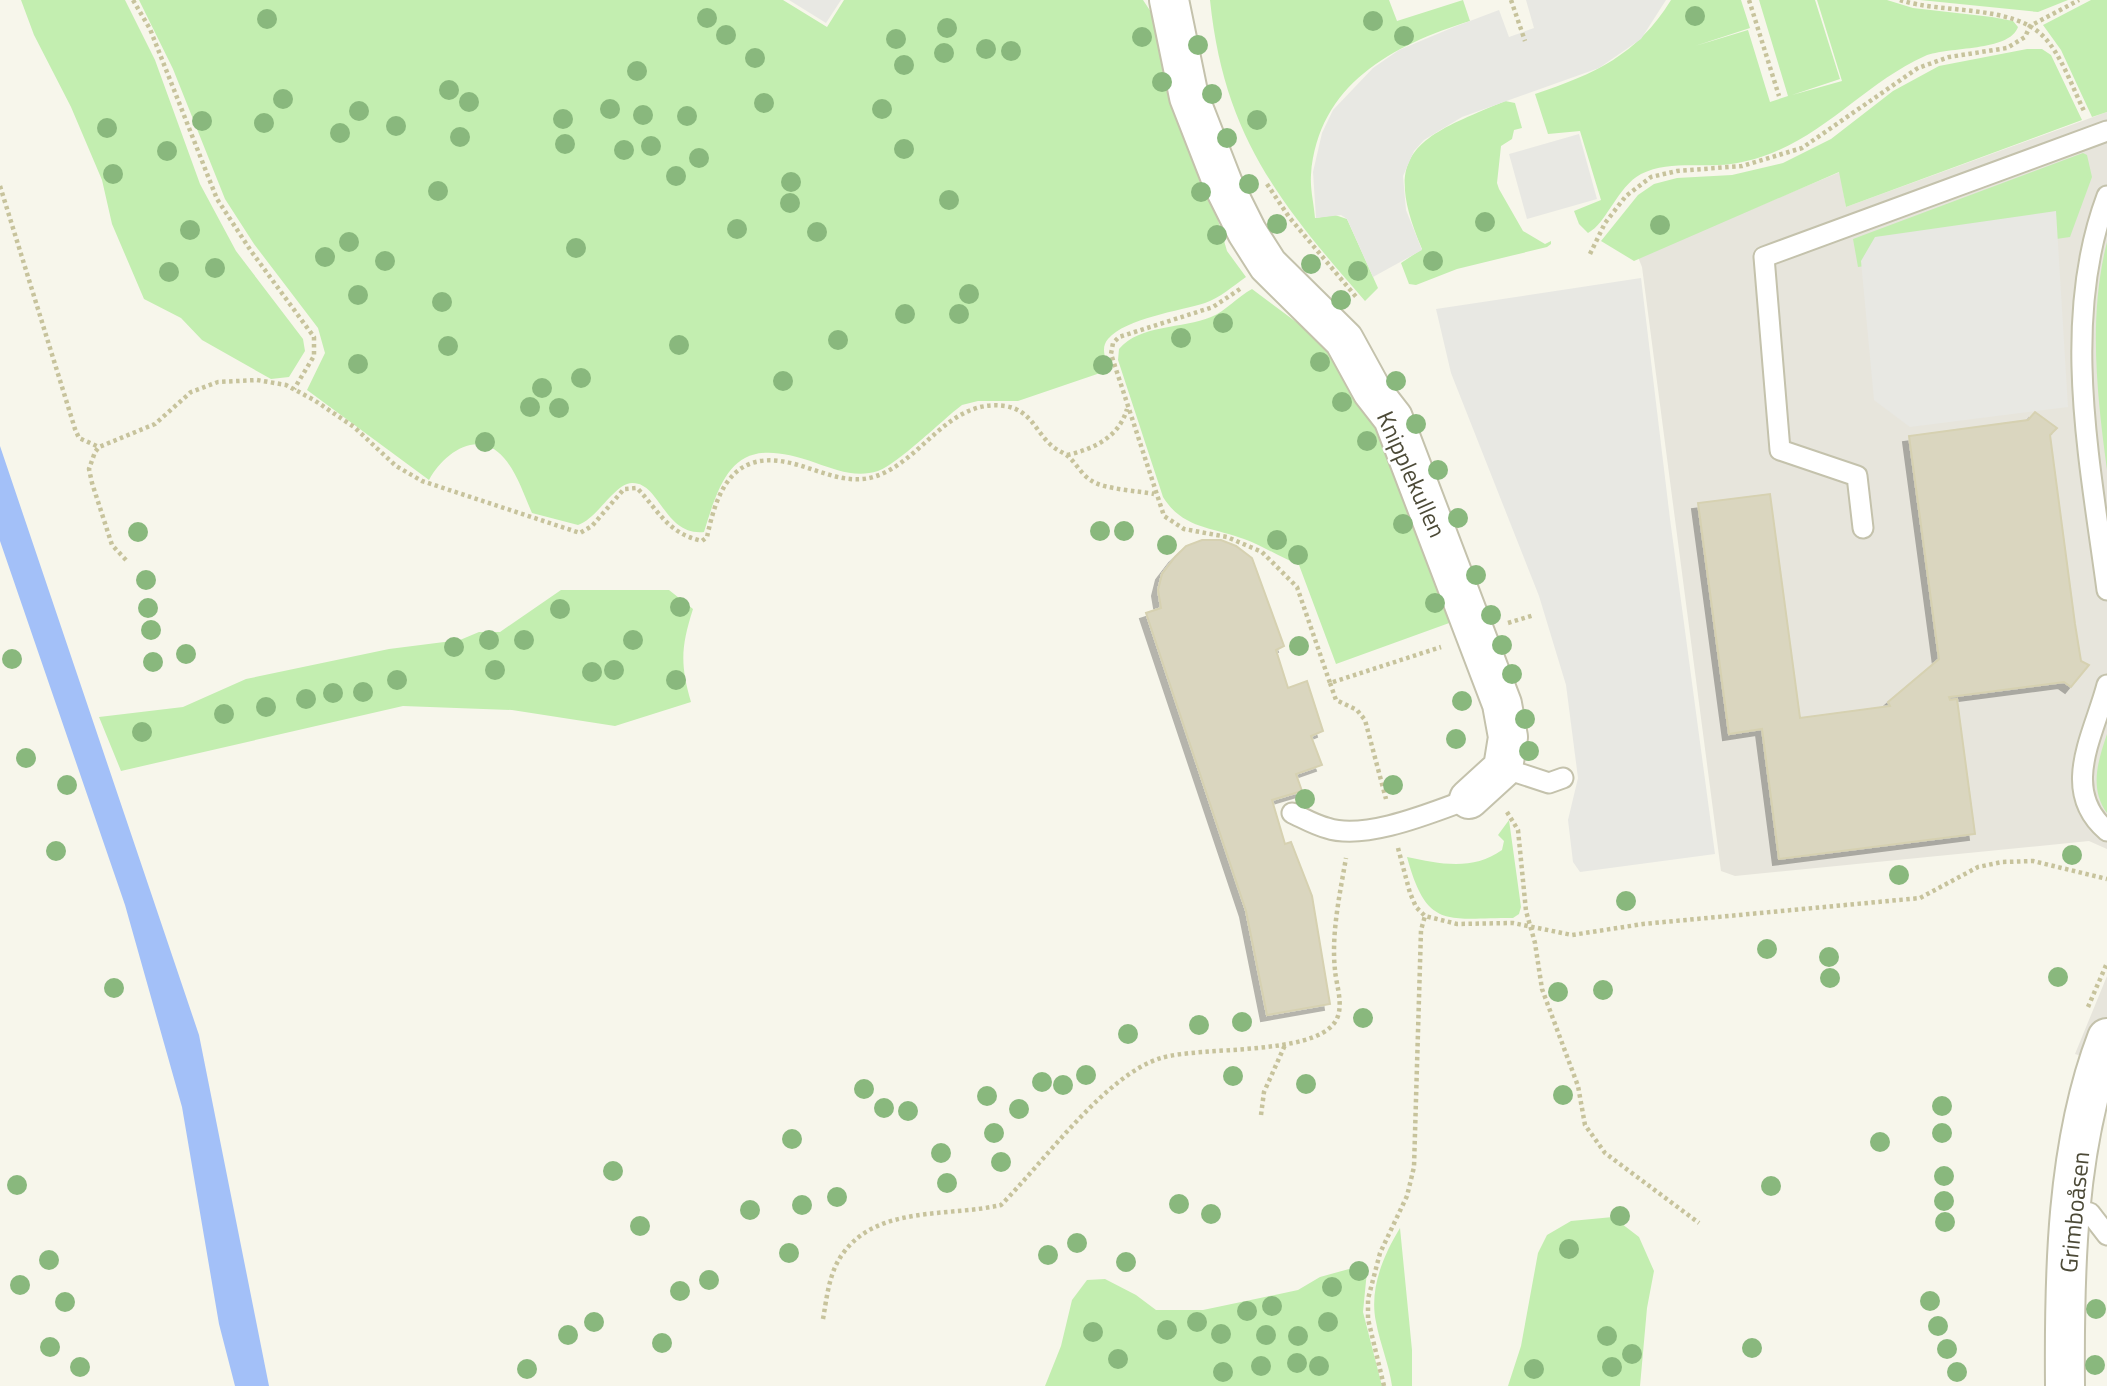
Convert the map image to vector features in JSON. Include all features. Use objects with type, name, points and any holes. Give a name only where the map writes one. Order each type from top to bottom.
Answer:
[{"type":"street","name":"Knipplekullen","points":[[1169,0],[1189,97],[1223,184],[1268,265],[1344,340],[1372,391],[1393,418],[1502,704],[1508,737],[1503,768]]},
{"type":"street","points":[[1469,799],[1503,768]]},
{"type":"street","name":"Grimboåsen","points":[[2064,1386],[2066,1259],[2071,1209],[2083,1133],[2106,1041]]},
{"type":"lane","points":[[1863,528],[1857,476],[1780,450],[1763,257],[2101,133]]},
{"type":"lane","points":[[2107,196],[2098,221],[2087,272],[2082,354],[2088,446],[2107,590]]},
{"type":"lane","points":[[2107,685],[2081,774],[2084,800],[2092,818],[2107,831]]},
{"type":"lane","points":[[1503,768],[1549,783],[1563,778]]},
{"type":"lane","points":[[1292,813],[1329,829],[1351,830],[1407,822],[1469,799]]},
{"type":"lane","points":[[2071,1209],[2091,1213],[2107,1236]]},
{"type":"path","points":[[133,0],[150,29],[217,199],[314,337],[314,356],[294,389]]},
{"type":"path","points":[[1511,0],[1525,41]]},
{"type":"path","points":[[1749,0],[1779,96]]},
{"type":"path","points":[[1900,0],[1999,16],[2030,26],[2046,39],[2101,133]]},
{"type":"path","points":[[1590,254],[1605,223],[1626,196],[1651,177],[1742,166],[1802,148],[1917,68],[1949,57],[2007,47],[2025,37],[2030,26],[2079,0]]},
{"type":"path","points":[[0,186],[75,429],[79,438],[99,447]]},
{"type":"path","points":[[1268,265],[1213,307],[1119,337],[1113,343],[1111,354],[1154,494],[1164,516],[1184,529],[1227,537],[1262,552],[1297,587],[1336,700],[1357,710],[1365,720],[1410,893],[1416,907],[1425,916],[1457,924],[1513,923],[1584,935],[1643,924],[1920,898],[1978,867],[2001,862],[2034,861],[2107,880]]},
{"type":"path","points":[[126,560],[112,545],[92,483],[91,459],[99,447],[155,424],[191,392],[218,382],[257,380],[294,389],[354,427],[396,466],[422,481],[580,533],[592,526],[624,489],[637,488],[671,527],[702,541],[707,537],[723,487],[736,473],[751,464],[782,462],[845,477],[873,477],[893,467],[956,417],[977,407],[1016,409],[1028,416],[1052,446],[1068,455],[1093,482],[1154,494]]},
{"type":"path","points":[[1068,455],[1095,448],[1116,432],[1127,408]]},
{"type":"path","points":[[1330,683],[1534,615]]},
{"type":"path","points":[[1469,799],[1510,814],[1516,822],[1529,927],[1535,943],[1542,989],[1572,1067],[1585,1125],[1605,1153],[1699,1223]]},
{"type":"path","points":[[823,1320],[830,1282],[844,1252],[869,1231],[908,1216],[1001,1205],[1104,1093],[1131,1071],[1183,1053],[1285,1044],[1325,1033],[1337,1020],[1340,1000],[1334,968],[1351,830]]},
{"type":"path","points":[[1384,1386],[1368,1319],[1368,1299],[1377,1263],[1407,1196],[1414,1167],[1421,930],[1425,916]]},
{"type":"path","points":[[1261,1115],[1264,1092],[1285,1044]]},
{"type":"shaded area","points":[[789,0],[841,0],[826,23]]},
{"type":"shaded area","points":[[1526,0],[1666,0],[1641,39],[1599,68],[1462,117],[1424,140],[1414,151],[1403,176],[1406,210],[1422,250],[1373,277],[1347,219],[1341,215],[1316,218],[1313,172],[1322,133],[1333,110],[1373,68],[1399,50],[1454,27],[1499,10],[1509,37],[1534,28]]},
{"type":"shaded area","points":[[2107,112],[2107,849],[2089,841],[1735,876],[1721,871],[1642,267],[1638,257],[1840,172],[1846,207]]},
{"type":"shaded area","points":[[1579,134],[1597,199],[1527,219],[1509,154]]},
{"type":"shaded area","points":[[2056,211],[2068,407],[1910,427],[1874,400],[1861,261],[1875,237]]},
{"type":"shaded area","points":[[1641,278],[1715,854],[1580,872],[1573,862],[1568,820],[1578,778],[1566,685],[1539,596],[1451,373],[1436,309]]},
{"type":"shaded area","points":[[2107,976],[2107,1064],[2075,1054]]},
{"type":"green space","points":[[21,0],[125,0],[155,60],[200,184],[236,251],[303,339],[305,351],[289,377],[271,379],[202,340],[181,318],[144,299],[112,224],[102,180],[71,107],[34,35]]},
{"type":"green space","points":[[139,0],[783,0],[827,27],[844,0],[1143,0],[1151,12],[1171,97],[1214,206],[1227,251],[1246,277],[1211,301],[1140,320],[1116,332],[1104,346],[1109,370],[1018,401],[978,401],[962,405],[908,451],[878,471],[854,473],[790,455],[752,455],[739,462],[728,474],[719,489],[704,532],[691,531],[680,526],[649,491],[632,483],[619,489],[578,525],[532,513],[513,470],[494,449],[483,445],[462,448],[443,461],[429,480],[307,390],[325,353],[318,328],[254,244],[225,199],[173,69]]},
{"type":"green space","points":[[1210,0],[1389,0],[1397,21],[1463,0],[1470,21],[1414,42],[1364,73],[1344,93],[1328,116],[1317,143],[1311,175],[1315,218],[1335,215],[1347,219],[1378,288],[1365,301],[1306,231],[1260,164],[1228,90],[1217,48]]},
{"type":"green space","points":[[1671,0],[1741,0],[1750,28],[1695,46],[1748,30],[1770,102],[1788,96],[1759,0],[1815,0],[1840,79],[1792,95],[1842,81],[1817,0],[1887,0],[1913,8],[2013,21],[2018,27],[2003,41],[1936,53],[1905,66],[1812,132],[1767,155],[1731,164],[1663,167],[1641,174],[1625,187],[1601,221],[1588,233],[1579,224],[1574,211],[1601,200],[1580,131],[1548,134],[1535,94],[1577,79],[1629,49],[1658,19]]},
{"type":"green space","points":[[1920,0],[2068,0],[2038,12]]},
{"type":"green space","points":[[2091,0],[2107,0],[2107,112],[2092,117],[2061,50],[2043,25]]},
{"type":"green space","points":[[2027,49],[2042,49],[2051,55],[2082,120],[1846,207],[1839,172],[1634,261],[1601,241],[1638,195],[1654,184],[1677,178],[1732,175],[1783,163],[1831,139],[1893,91],[1939,66]]},
{"type":"green space","points":[[1505,101],[1515,103],[1522,128],[1514,130],[1512,139],[1501,146],[1497,183],[1523,231],[1545,244],[1551,241],[1551,244],[1457,269],[1416,285],[1409,284],[1401,263],[1422,249],[1410,215],[1405,189],[1407,168],[1416,151],[1430,137],[1450,125]]},
{"type":"green space","points":[[2083,153],[2087,155],[2092,177],[2070,237],[1858,267],[1853,239]]},
{"type":"green space","points":[[2107,242],[2107,470],[2100,413],[2096,327],[2101,270]]},
{"type":"green space","points":[[1252,289],[1319,339],[1334,355],[1373,415],[1452,622],[1336,664],[1299,565],[1251,542],[1189,521],[1171,508],[1163,497],[1118,360],[1119,349],[1138,335],[1211,317]]},
{"type":"green space","points":[[561,590],[669,590],[693,609],[683,656],[691,702],[615,726],[512,710],[403,706],[121,771],[99,717],[183,707],[246,679],[389,649],[460,640],[479,632],[500,632]]},
{"type":"green space","points":[[2107,734],[2107,813],[2098,794],[2097,774]]},
{"type":"green space","points":[[1509,820],[1521,907],[1519,914],[1513,918],[1455,918],[1442,915],[1432,908],[1415,881],[1407,857],[1456,864],[1480,861],[1502,850],[1504,841],[1498,835]]},
{"type":"green space","points":[[1613,1217],[1639,1237],[1654,1271],[1647,1308],[1640,1386],[1508,1386],[1521,1346],[1538,1253],[1547,1235],[1571,1221]]},
{"type":"green space","points":[[1400,1228],[1412,1350],[1412,1386],[1392,1386],[1374,1310],[1379,1273]]},
{"type":"green space","points":[[1349,1269],[1367,1271],[1363,1312],[1382,1386],[1045,1386],[1061,1346],[1072,1300],[1087,1280],[1105,1279],[1136,1295],[1156,1310],[1203,1310],[1298,1290],[1320,1277]]},
{"type":"water","points":[[0,446],[199,1035],[269,1386],[235,1386],[219,1324],[182,1107],[125,905],[0,541]]},
{"type":"building","points":[[2035,412],[2057,428],[2050,435],[2075,624],[2081,661],[2089,665],[2071,687],[2064,682],[1949,697],[1950,700],[1957,699],[1975,834],[1779,859],[1762,729],[1729,734],[1698,503],[1770,494],[1800,718],[1890,706],[1888,702],[1939,659],[1909,436],[2028,420]]},
{"type":"building","points":[[1202,540],[1221,540],[1236,546],[1252,558],[1284,646],[1276,650],[1288,688],[1307,681],[1323,731],[1311,736],[1322,765],[1296,774],[1302,791],[1272,800],[1285,844],[1291,842],[1312,896],[1330,1004],[1267,1015],[1246,911],[1146,613],[1161,608],[1158,590],[1162,574],[1175,557],[1186,546]]}]
